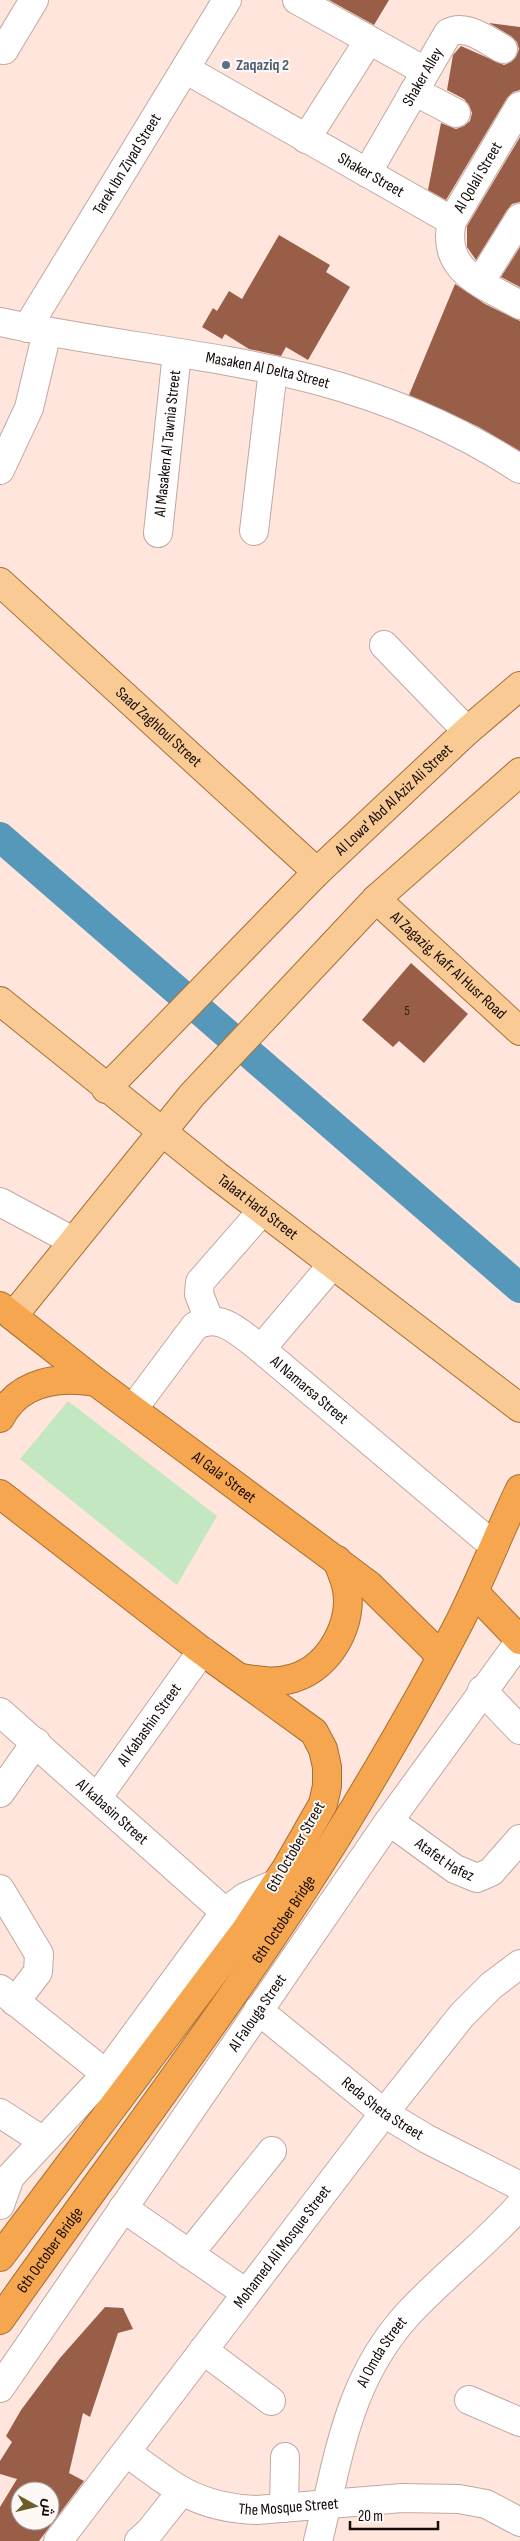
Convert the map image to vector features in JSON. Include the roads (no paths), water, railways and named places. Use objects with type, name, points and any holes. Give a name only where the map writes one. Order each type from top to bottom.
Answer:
[{"type":"highway","name":"Al Gala' Street","points":[[7,1311],[96,1382],[369,1585],[441,1656]]},
{"type":"highway","points":[[0,1418],[21,1394],[45,1382],[70,1378],[96,1382]]},
{"type":"highway","name":"6th October Bridge","points":[[0,2320],[213,2022],[310,1879],[400,1732],[441,1656],[474,1592],[520,1489]]},
{"type":"highway","points":[[0,1494],[239,1678],[267,1683],[295,1678],[319,1663],[337,1642],[347,1615],[347,1586],[337,1560]]},
{"type":"highway","points":[[474,1592],[520,1640]]},
{"type":"highway","name":"6th October Street","points":[[0,2257],[245,1931],[277,1883],[323,1804],[327,1786],[327,1767],[323,1749],[314,1732],[239,1678]]},
{"type":"main road","name":"Saad Zaghloul Street","points":[[0,582],[317,872]]},
{"type":"main road","name":"Al Lowa' Abd Al Aziz Ali Street","points":[[106,1089],[317,872],[467,731],[520,686]]},
{"type":"main road","points":[[7,1311],[73,1242],[192,1095],[376,899],[520,772]]},
{"type":"main road","name":"Al Zagazig, Kafr Al Husr Road","points":[[376,899],[518,1024]]},
{"type":"main road","name":"Talaat Harb Street","points":[[0,1001],[106,1089],[520,1408]]},
{"type":"street","points":[[4,50],[34,0]]},
{"type":"street","name":"Tarek Ibn Ziyad Street","points":[[0,470],[29,408],[37,330],[185,69],[228,0]]},
{"type":"street","points":[[297,0],[369,40],[456,113]]},
{"type":"street","name":"Shaker Alley","points":[[367,173],[444,39],[454,30],[467,30],[502,49]]},
{"type":"street","points":[[306,139],[369,40]]},
{"type":"street","name":"Shaker Street","points":[[185,69],[452,221]]},
{"type":"street","name":"Al Qolali Street","points":[[452,221],[520,106]]},
{"type":"street","points":[[480,282],[520,218]]},
{"type":"street","points":[[452,221],[449,241],[454,260],[468,274],[520,304]]},
{"type":"street","name":"Masaken Al Delta Street","points":[[0,322],[273,370],[317,380],[381,401],[444,427],[520,469]]},
{"type":"street","name":"Al Masaken Al Tawnia Street","points":[[158,533],[177,354]]},
{"type":"street","points":[[254,531],[273,370]]},
{"type":"street","points":[[384,645],[467,731]]},
{"type":"street","points":[[0,1202],[73,1242]]},
{"type":"street","points":[[133,1409],[195,1326],[210,1320],[199,1294],[200,1282],[262,1211]]},
{"type":"street","points":[[261,1349],[332,1265]]},
{"type":"street","name":"Al Namarsa Street","points":[[210,1320],[224,1323],[261,1349],[494,1546]]},
{"type":"street","name":"Al Falouga Street","points":[[0,2388],[389,1821],[520,1640]]},
{"type":"street","name":"Al Kabashin Street","points":[[97,1798],[202,1651]]},
{"type":"street","points":[[482,1690],[520,1730]]},
{"type":"street","name":"Al kabasin Street","points":[[0,1712],[225,1912]]},
{"type":"street","points":[[0,1793],[36,1742]]},
{"type":"street","name":"Atafet Hafez","points":[[389,1821],[455,1870],[477,1878],[491,1872],[520,1839]]},
{"type":"street","points":[[0,2205],[5,2180],[106,2074],[225,1912],[245,1897],[277,1883]]},
{"type":"street","points":[[0,1889],[39,1954],[38,1972],[8,1996],[106,2074]]},
{"type":"street","name":"Mohamed Ali Mosque Street","points":[[58,2541],[384,2113],[462,2015],[491,1986],[520,1964]]},
{"type":"street","name":"Reda Sheta Street","points":[[258,2010],[384,2113],[427,2139],[520,2186]]},
{"type":"street","points":[[0,2113],[43,2141]]},
{"type":"street","points":[[189,2254],[272,2151]]},
{"type":"street","name":"Al Omda Street","points":[[318,2541],[345,2427],[356,2396],[370,2367],[409,2314],[520,2205]]},
{"type":"street","points":[[123,2208],[246,2294]]},
{"type":"street","points":[[203,2350],[271,2401]]},
{"type":"street","points":[[469,2400],[520,2422]]},
{"type":"street","name":"The Mosque Street","points":[[126,2452],[181,2492],[196,2500],[236,2510],[402,2498],[459,2499],[486,2504],[520,2522]]},
{"type":"street","points":[[284,2508],[285,2457]]},
{"type":"street","points":[[139,2541],[154,2526],[181,2492]]},
{"type":"waterway","points":[[0,837],[520,1288]]},
{"type":"place","name":"Zaqaziq 2","points":[[226,65]]}]
